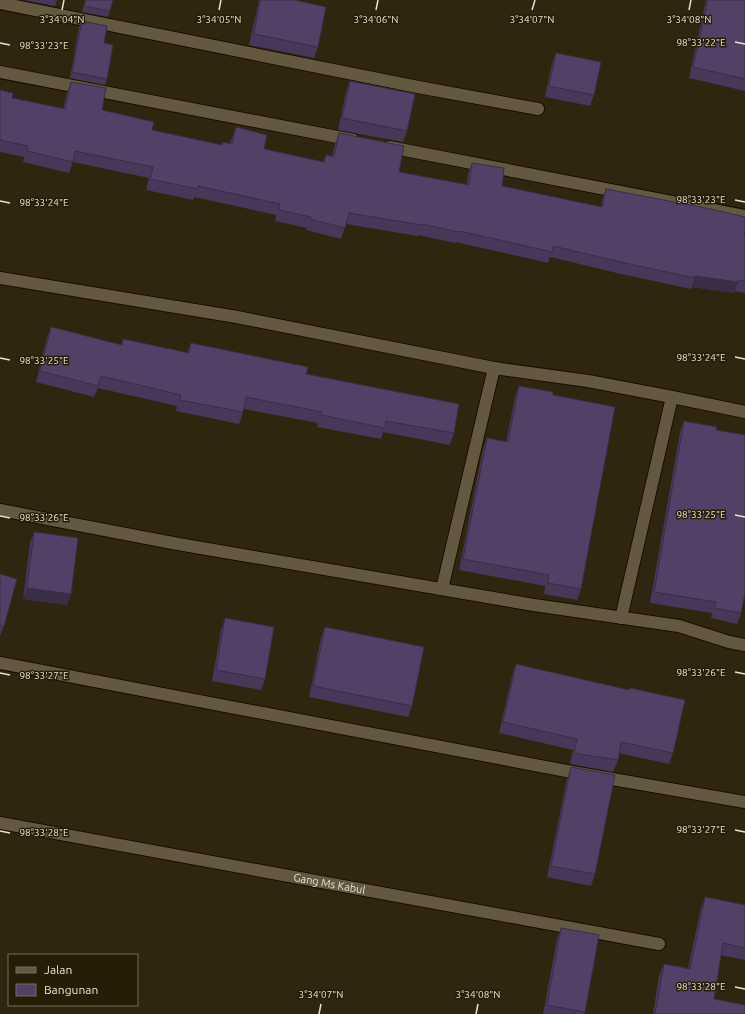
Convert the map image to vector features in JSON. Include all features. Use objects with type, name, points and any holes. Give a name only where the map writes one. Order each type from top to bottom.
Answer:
[{"type":"street","points":[[0,3],[410,86],[538,109]]},
{"type":"street","points":[[0,72],[361,142]]},
{"type":"street","points":[[376,144],[745,216]]},
{"type":"street","points":[[0,278],[237,317],[494,368],[588,381],[745,412]]},
{"type":"street","points":[[442,589],[494,368]]},
{"type":"street","points":[[621,618],[672,397]]},
{"type":"street","points":[[0,510],[178,544],[534,605],[679,626],[745,646]]},
{"type":"street","points":[[0,663],[572,772],[745,802]]},
{"type":"street","name":"Gang Ms Kabul","points":[[0,823],[659,944]]},
{"type":"building","points":[[86,0],[113,0],[110,11],[84,6]]},
{"type":"building","points":[[260,0],[294,0],[326,7],[318,47],[254,34]]},
{"type":"building","points":[[708,0],[745,0],[745,79],[693,67]]},
{"type":"building","points":[[82,21],[107,26],[104,43],[113,45],[107,79],[72,72]]},
{"type":"building","points":[[556,53],[601,62],[594,95],[549,86]]},
{"type":"building","points":[[350,81],[415,94],[407,131],[342,118]]},
{"type":"building","points":[[71,82],[106,88],[102,110],[154,122],[152,130],[222,145],[223,142],[232,144],[236,127],[267,135],[264,149],[324,162],[326,155],[334,157],[339,133],[404,146],[399,172],[469,185],[472,163],[504,168],[502,186],[602,207],[606,189],[745,217],[745,281],[738,280],[738,282],[695,276],[695,278],[553,246],[552,252],[460,231],[349,213],[345,228],[310,219],[311,217],[279,210],[280,204],[198,186],[198,189],[150,179],[153,167],[75,151],[73,162],[27,151],[28,146],[0,140],[0,90],[13,93],[12,98],[65,109]]},
{"type":"building","points":[[51,327],[122,345],[123,339],[189,353],[191,343],[308,367],[306,374],[459,404],[454,433],[386,421],[385,428],[321,415],[322,412],[246,397],[243,412],[180,400],[181,395],[101,376],[98,386],[40,371]]},
{"type":"building","points":[[519,386],[553,392],[553,395],[615,407],[581,589],[548,583],[549,575],[463,559],[487,438],[508,442]]},
{"type":"building","points":[[684,421],[717,427],[716,430],[745,435],[745,593],[741,613],[715,608],[716,602],[654,592]]},
{"type":"building","points":[[34,532],[78,538],[71,594],[27,588]]},
{"type":"building","points":[[0,574],[17,579],[4,626],[0,625]]},
{"type":"building","points":[[225,618],[274,627],[265,679],[216,670]]},
{"type":"building","points":[[325,627],[424,647],[412,706],[313,686]]},
{"type":"building","points":[[516,664],[629,690],[630,688],[685,700],[673,753],[621,742],[618,760],[574,753],[577,739],[503,722]]},
{"type":"building","points":[[571,767],[615,775],[595,874],[551,866]]},
{"type":"building","points":[[705,897],[745,905],[745,948],[723,943],[714,999],[745,1005],[745,1014],[655,1014],[664,964],[690,969]]},
{"type":"building","points":[[561,928],[599,935],[585,1012],[547,1005]]}]
